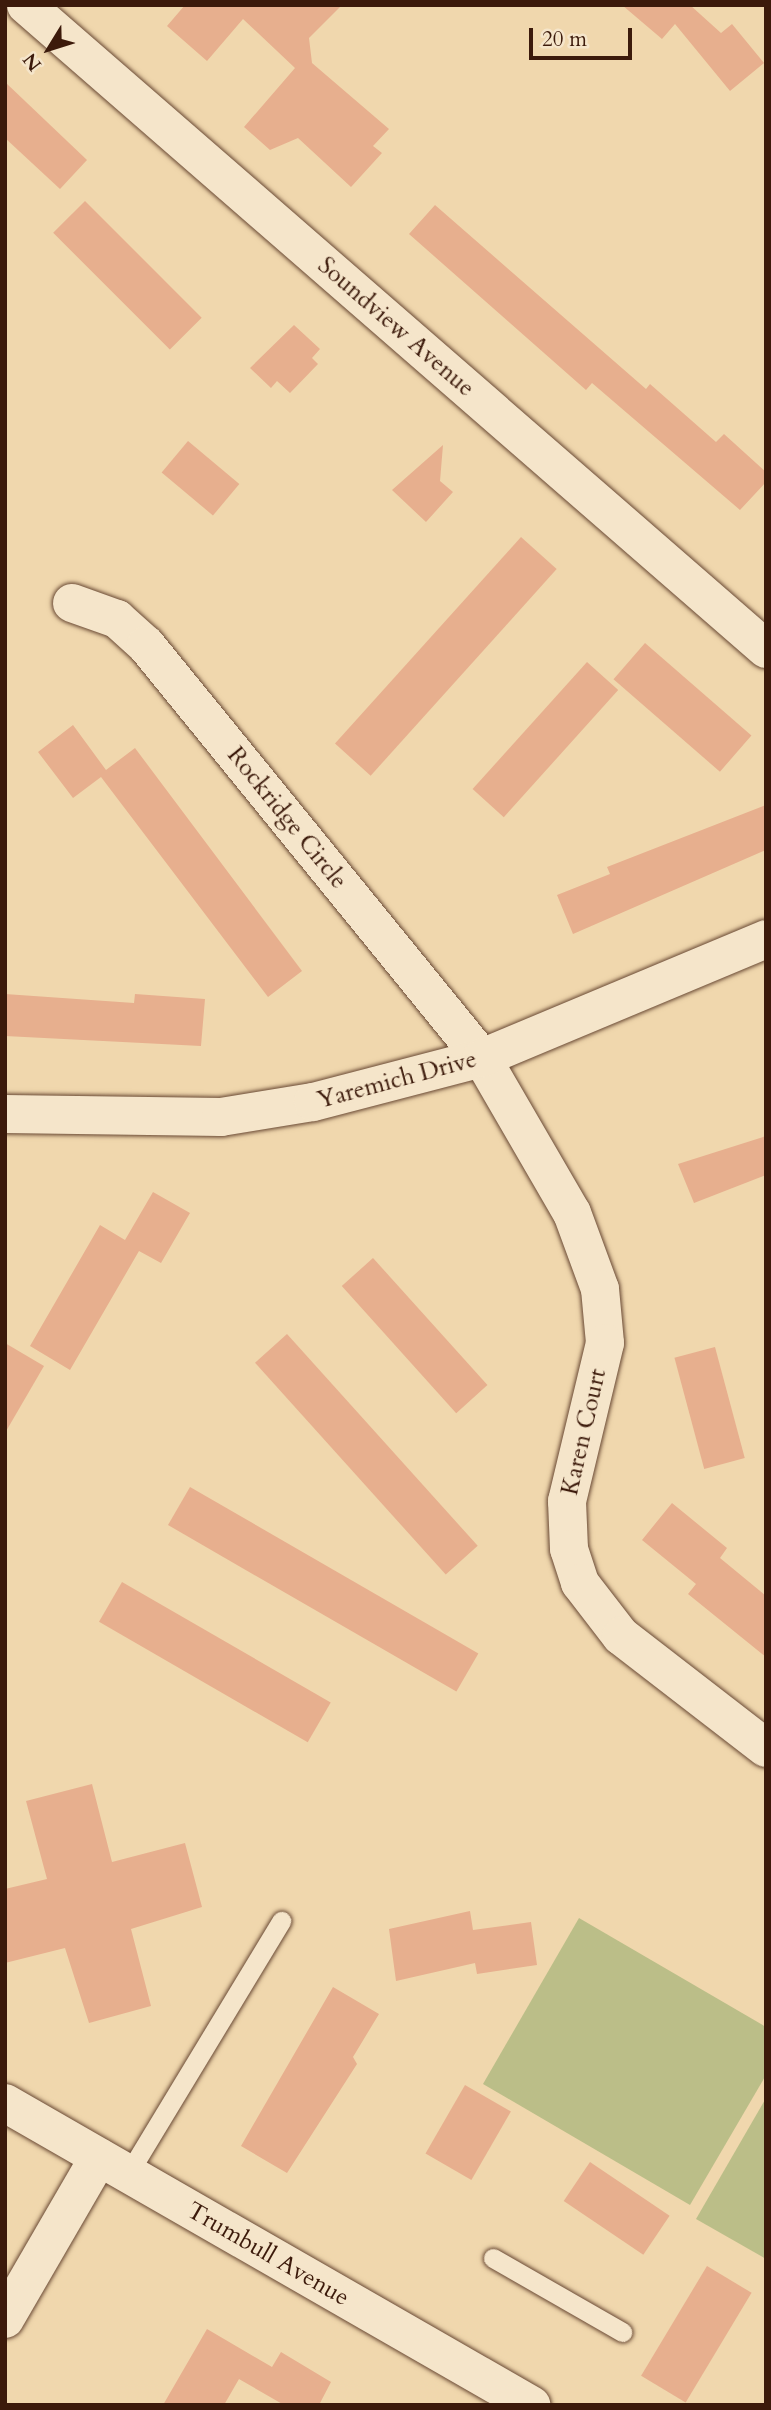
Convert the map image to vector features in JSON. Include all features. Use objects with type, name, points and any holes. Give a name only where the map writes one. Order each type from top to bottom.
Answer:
[{"type":"street","name":"Soundview Avenue","points":[[26,5],[766,649]]},
{"type":"street","name":"Rockridge Circle","points":[[72,603],[117,620],[146,645],[482,1058]]},
{"type":"street","name":"Yaremich Drive","points":[[5,1114],[220,1117],[313,1102],[482,1058],[766,939]]},
{"type":"street","name":"Karen Court","points":[[482,1058],[572,1213],[600,1289],[605,1343],[567,1501],[569,1549],[580,1583],[621,1636],[766,1748]]},
{"type":"street","name":"Trumbull Avenue","points":[[5,2103],[514,2401]]},
{"type":"street","points":[[5,2319],[114,2165]]},
{"type":"lane","points":[[114,2165],[281,1921]]},
{"type":"lane","points":[[494,2258],[622,2332]]},
{"type":"green space","points":[[579,1918],[766,2027],[766,2075],[690,2205],[483,2084]]},
{"type":"green space","points":[[766,2098],[766,2259],[696,2219]]},
{"type":"building","points":[[185,5],[342,5],[309,38],[312,63],[389,129],[373,146],[382,153],[351,187],[298,138],[270,150],[244,127],[295,68],[243,19],[207,61],[167,26]]},
{"type":"building","points":[[622,5],[690,5],[721,33],[732,24],[764,63],[730,91],[675,24],[662,39]]},
{"type":"building","points":[[5,82],[87,160],[60,189],[5,138]]},
{"type":"building","points":[[85,201],[202,318],[170,349],[53,233]]},
{"type":"building","points":[[435,205],[646,389],[650,384],[716,442],[724,434],[766,472],[766,482],[740,510],[592,383],[586,390],[409,234]]},
{"type":"building","points":[[294,325],[320,349],[312,358],[318,364],[290,393],[277,381],[271,388],[250,368]]},
{"type":"building","points":[[188,441],[239,484],[213,515],[162,472]]},
{"type":"building","points":[[443,445],[440,481],[453,492],[426,522],[392,490]]},
{"type":"building","points":[[521,537],[557,569],[371,776],[335,744]]},
{"type":"building","points":[[645,643],[751,736],[720,772],[614,679]]},
{"type":"building","points":[[587,662],[618,690],[504,817],[473,789]]},
{"type":"building","points":[[73,725],[106,770],[135,748],[302,971],[268,997],[101,777],[73,798],[38,752]]},
{"type":"building","points":[[766,805],[766,850],[573,934],[557,895],[610,874],[607,867]]},
{"type":"building","points":[[5,994],[134,1003],[135,994],[205,999],[201,1046],[5,1036]]},
{"type":"building","points":[[766,1136],[766,1175],[694,1203],[678,1164]]},
{"type":"building","points":[[153,1192],[190,1213],[161,1263],[139,1251],[70,1370],[30,1346],[100,1225],[125,1240]]},
{"type":"building","points":[[373,1258],[487,1385],[456,1413],[342,1286]]},
{"type":"building","points":[[287,1334],[478,1546],[446,1575],[255,1363]]},
{"type":"building","points":[[5,1343],[44,1366],[5,1433]]},
{"type":"building","points":[[715,1347],[745,1458],[704,1469],[674,1358]]},
{"type":"building","points":[[190,1487],[478,1654],[456,1692],[168,1525]]},
{"type":"building","points":[[672,1503],[727,1548],[720,1558],[766,1596],[766,1657],[688,1594],[696,1584],[642,1540]]},
{"type":"building","points":[[122,1582],[331,1702],[308,1742],[99,1622]]},
{"type":"building","points":[[92,1784],[112,1862],[185,1843],[202,1907],[131,1929],[151,2006],[89,2023],[65,1948],[5,1963],[5,1889],[47,1879],[26,1801]]},
{"type":"building","points":[[470,1911],[473,1930],[531,1922],[537,1965],[477,1974],[475,1963],[396,1981],[389,1929]]},
{"type":"building","points":[[333,1987],[379,2014],[353,2057],[357,2064],[287,2173],[241,2146]]},
{"type":"building","points":[[465,2085],[511,2112],[471,2180],[426,2153]]},
{"type":"building","points":[[590,2162],[670,2216],[643,2255],[564,2201]]},
{"type":"building","points":[[707,2266],[752,2293],[686,2402],[641,2376]]},
{"type":"building","points":[[207,2329],[272,2367],[281,2352],[331,2382],[319,2405],[284,2405],[239,2379],[224,2405],[163,2405]]}]
